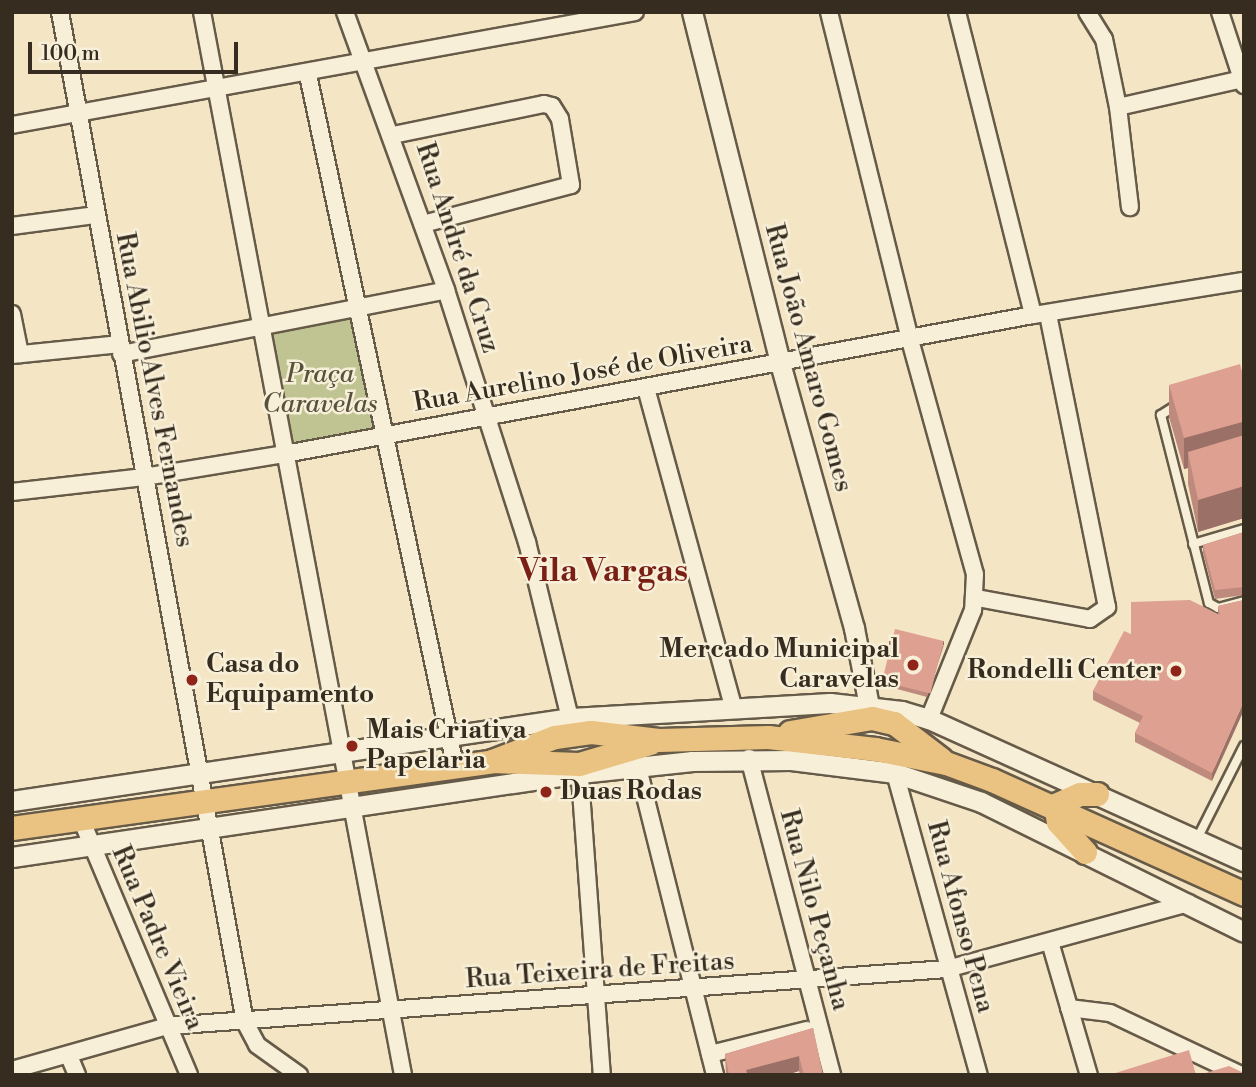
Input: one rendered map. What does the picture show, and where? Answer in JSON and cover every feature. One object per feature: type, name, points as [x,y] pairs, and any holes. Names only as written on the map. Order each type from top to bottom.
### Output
[{"type":"main road","points":[[768,737],[847,720],[871,712],[894,723],[946,763],[1055,805],[1244,894]]},
{"type":"main road","points":[[845,745],[847,720]]},
{"type":"main road","points":[[893,762],[898,742],[894,723]]},
{"type":"main road","points":[[574,730],[601,747],[579,765]]},
{"type":"main road","points":[[574,730],[554,751],[579,765]]},
{"type":"main road","points":[[492,761],[574,730],[659,740],[768,737],[845,745],[893,762],[946,763]]},
{"type":"main road","points":[[12,828],[206,801],[346,794],[455,765],[492,761],[579,765],[659,740]]},
{"type":"main road","points":[[1055,805],[1080,794],[1097,794]]},
{"type":"main road","points":[[1055,805],[1058,822],[1084,852]]},
{"type":"street","name":"Rua Abilio Alves Fernandes","points":[[60,12],[245,1022]]},
{"type":"street","points":[[202,12],[346,794],[402,1075]]},
{"type":"street","name":"Rua André da Cruz","points":[[345,12],[393,135],[527,542],[574,730]]},
{"type":"street","points":[[12,125],[308,75],[635,12]]},
{"type":"street","name":"Rua João Amaro Gomes","points":[[692,12],[780,363],[854,628],[871,712]]},
{"type":"street","points":[[829,12],[910,340],[971,552],[977,598],[929,719]]},
{"type":"street","points":[[957,12],[1041,314],[1107,607],[1090,619],[977,598]]},
{"type":"street","points":[[1087,12],[1104,39],[1118,107],[1130,208]]},
{"type":"street","points":[[1118,107],[1243,82],[1220,12]]},
{"type":"street","points":[[308,75],[455,765]]},
{"type":"street","points":[[393,135],[544,104],[552,106],[560,118],[573,181],[561,191],[423,224]]},
{"type":"street","points":[[12,226],[96,215]]},
{"type":"street","name":"Rua Aurelino José de Oliveira","points":[[12,492],[144,477],[285,454],[1041,314],[1244,281]]},
{"type":"street","points":[[12,314],[16,354],[121,349],[260,327],[446,290]]},
{"type":"street","points":[[646,388],[733,706]]},
{"type":"street","points":[[12,801],[202,776],[450,738],[574,730],[733,706],[871,712],[929,719],[1244,861]]},
{"type":"street","points":[[12,857],[211,828],[346,794],[579,765],[638,768],[749,758],[893,762],[981,802],[1244,932]]},
{"type":"street","name":"Rua Nilo Peçanha","points":[[749,758],[832,1075]]},
{"type":"street","name":"Rua Afonso Pena","points":[[893,762],[947,969],[979,1075]]},
{"type":"street","points":[[579,765],[602,1075]]},
{"type":"street","points":[[638,768],[715,1075]]},
{"type":"street","name":"Rua Padre Vieira","points":[[81,819],[189,1075]]},
{"type":"street","name":"Rua Teixeira de Freitas","points":[[12,1070],[167,1026],[388,1012],[947,969],[1188,903]]},
{"type":"street","points":[[1050,942],[1089,1075]]},
{"type":"street","points":[[1069,1009],[1110,1013],[1241,1075]]},
{"type":"street","points":[[245,1022],[257,1045],[299,1075]]},
{"type":"street","points":[[710,1054],[819,1027]]},
{"type":"street","points":[[69,1056],[77,1075]]},
{"type":"lane","points":[[1194,401],[1169,407],[1161,415],[1174,479],[1211,608],[1244,601]]},
{"type":"lane","points":[[1174,479],[1186,476]]},
{"type":"lane","points":[[1193,544],[1244,528]]},
{"type":"lane","points":[[1197,839],[1244,746]]},
{"type":"green space","name":"Praça Caravelas","points":[[351,318],[374,429],[286,447],[263,337]]},
{"type":"building","points":[[1240,364],[1244,379],[1244,422],[1184,438],[1169,385]]},
{"type":"building","points":[[1244,435],[1244,486],[1198,500],[1188,452]]},
{"type":"building","points":[[1244,532],[1244,587],[1215,590],[1203,545]]},
{"type":"building","name":"Rondelli Center","points":[[1190,600],[1220,615],[1218,606],[1244,600],[1244,701],[1212,773],[1135,733],[1143,716],[1093,691],[1124,631],[1131,634],[1131,602]]},
{"type":"building","name":"Mercado Municipal Caravelas","points":[[895,629],[944,641],[930,693],[882,681]]},
{"type":"building","points":[[813,1028],[823,1075],[804,1075],[799,1056],[746,1070],[748,1075],[729,1075],[725,1054]]},
{"type":"building","points":[[1189,1050],[1196,1075],[1109,1075]]},
{"type":"building","points":[[1229,1066],[1244,1075],[1199,1075]]},
{"type":"place","name":"Mercado Municipal Caravelas","points":[[913,665]]},
{"type":"place","name":"Rondelli Center","points":[[1176,671]]},
{"type":"place","name":"Casa do Equipamento","points":[[192,680]]},
{"type":"place","name":"Mais Criativa Papelaria","points":[[352,746]]},
{"type":"place","name":"Duas Rodas","points":[[546,792]]},
{"type":"district","name":"Vila Vargas","points":[[603,572]]}]
